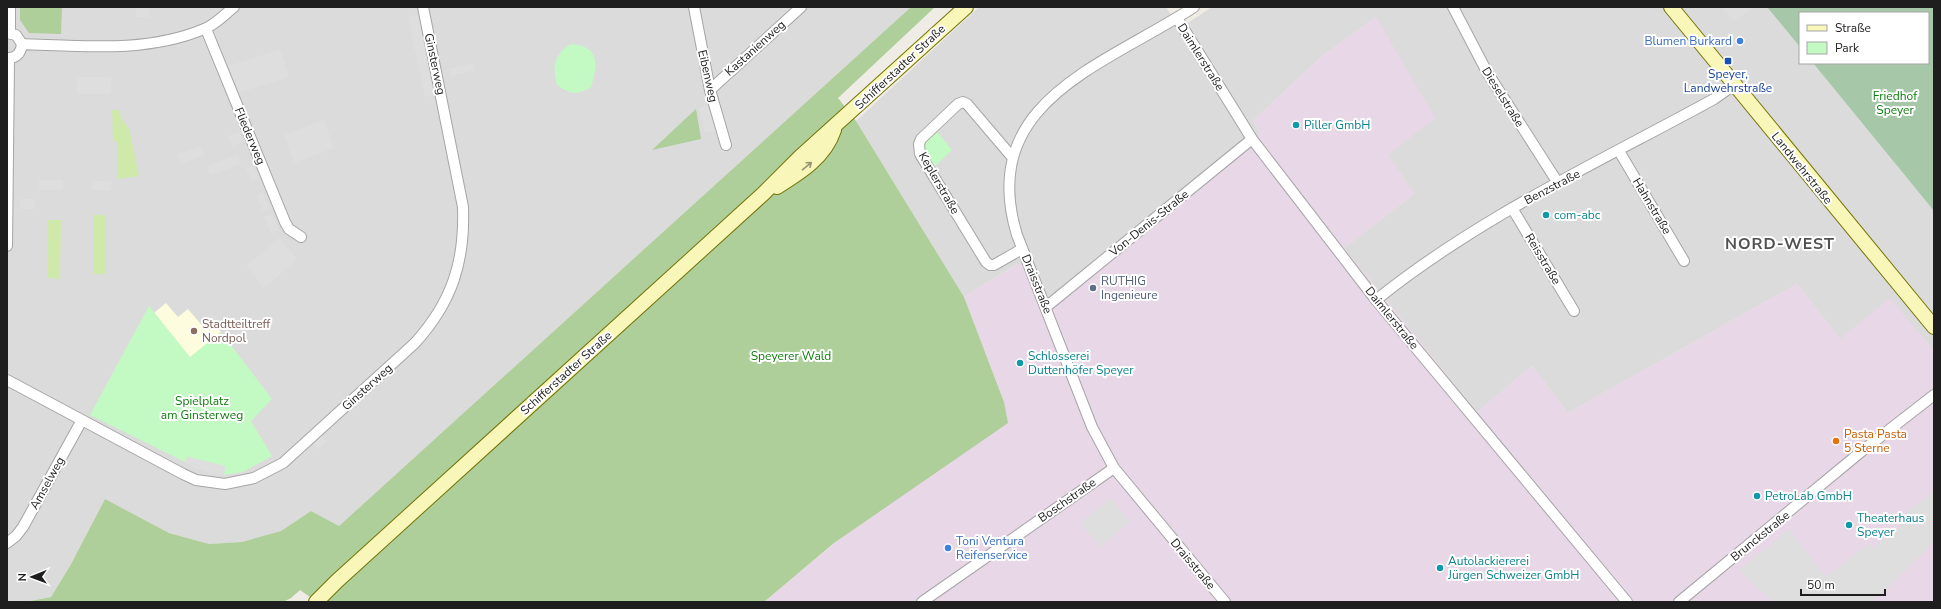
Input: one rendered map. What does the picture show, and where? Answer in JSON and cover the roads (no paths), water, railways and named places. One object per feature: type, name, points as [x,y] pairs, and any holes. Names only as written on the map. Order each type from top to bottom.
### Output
[{"type":"main road","name":"Schifferstadter Straße","points":[[316,602],[966,7]]},
{"type":"main road","name":"Landwehrstraße","points":[[1670,7],[1934,327]]},
{"type":"main road","name":"Schifferstadter Straße","points":[[330,602],[336,591],[370,552]]},
{"type":"street","points":[[7,246],[8,59],[14,58],[20,53],[22,44],[19,38],[8,33],[10,7]]},
{"type":"street","points":[[22,44],[133,46],[160,42],[206,29],[234,7]]},
{"type":"street","name":"Ginsterweg","points":[[7,380],[141,453],[196,480],[225,484],[254,478],[283,463],[394,364],[431,325],[442,307],[458,269],[464,231],[464,207],[423,7]]},
{"type":"street","name":"Eibenweg","points":[[694,7],[710,90],[726,145]]},
{"type":"street","name":"Kastanienweg","points":[[710,90],[801,7]]},
{"type":"street","name":"Draisstraße","points":[[1194,7],[1078,76],[1048,99],[1031,118],[1024,130],[1013,158],[1010,181],[1010,207],[1013,222],[1022,249],[1092,427],[1114,468],[1225,602]]},
{"type":"street","name":"Dieselstraße","points":[[1453,7],[1486,72],[1558,183]]},
{"type":"street","name":"Daimlerstraße","points":[[1177,18],[1252,139],[1376,300],[1627,602]]},
{"type":"street","name":"Fliederweg","points":[[206,29],[285,222],[289,229],[302,237]]},
{"type":"street","name":"Benzstraße","points":[[1376,300],[1413,271],[1466,234],[1714,99],[1734,85]]},
{"type":"street","name":"Keplerstraße","points":[[1013,158],[967,104],[963,102],[958,104],[921,139],[919,144],[920,154],[986,262],[990,265],[994,264],[1022,249]]},
{"type":"street","name":"Von-Denis-Straße","points":[[1046,307],[1252,139]]},
{"type":"street","name":"Hahnstraße","points":[[1619,151],[1684,261]]},
{"type":"street","name":"Reisstraße","points":[[1512,208],[1574,311]]},
{"type":"street","name":"Brunckstraße","points":[[1679,602],[1862,451],[1934,395]]},
{"type":"street","name":"Amselweg","points":[[7,543],[16,536],[23,527],[82,420]]},
{"type":"street","name":"Boschstraße","points":[[922,602],[1114,468]]},
{"type":"place","name":"Blumen Burkard","points":[[1740,41]]},
{"type":"place","name":"Speyer, Landwehrstraße","points":[[1728,61]]},
{"type":"place","name":"Piller GmbH","points":[[1296,125]]},
{"type":"place","name":"com-abc","points":[[1546,215]]},
{"type":"place","name":"RUTHIG Ingenieure","points":[[1093,288]]},
{"type":"place","name":"Stadtteiltreff Nordpol","points":[[194,331]]},
{"type":"place","name":"Schlosserei Duttenhöfer Speyer","points":[[1020,363]]},
{"type":"place","name":"Pasta Pasta 5 Sterne","points":[[1836,441]]},
{"type":"place","name":"PetroLab GmbH","points":[[1757,496]]},
{"type":"place","name":"Theaterhaus Speyer","points":[[1849,525]]},
{"type":"place","name":"Toni Ventura Reifenservice","points":[[948,548]]},
{"type":"place","name":"Autolackiererei Jürgen Schweizer GmbH","points":[[1440,568]]},
{"type":"district","name":"NORD-WEST","points":[[1780,243]]},
{"type":"park label","name":"Friedhof Speyer","points":[[1895,103]]},
{"type":"park label","name":"Speyerer Wald","points":[[791,356]]},
{"type":"park label","name":"Spielplatz am Ginsterweg","points":[[202,408]]}]
